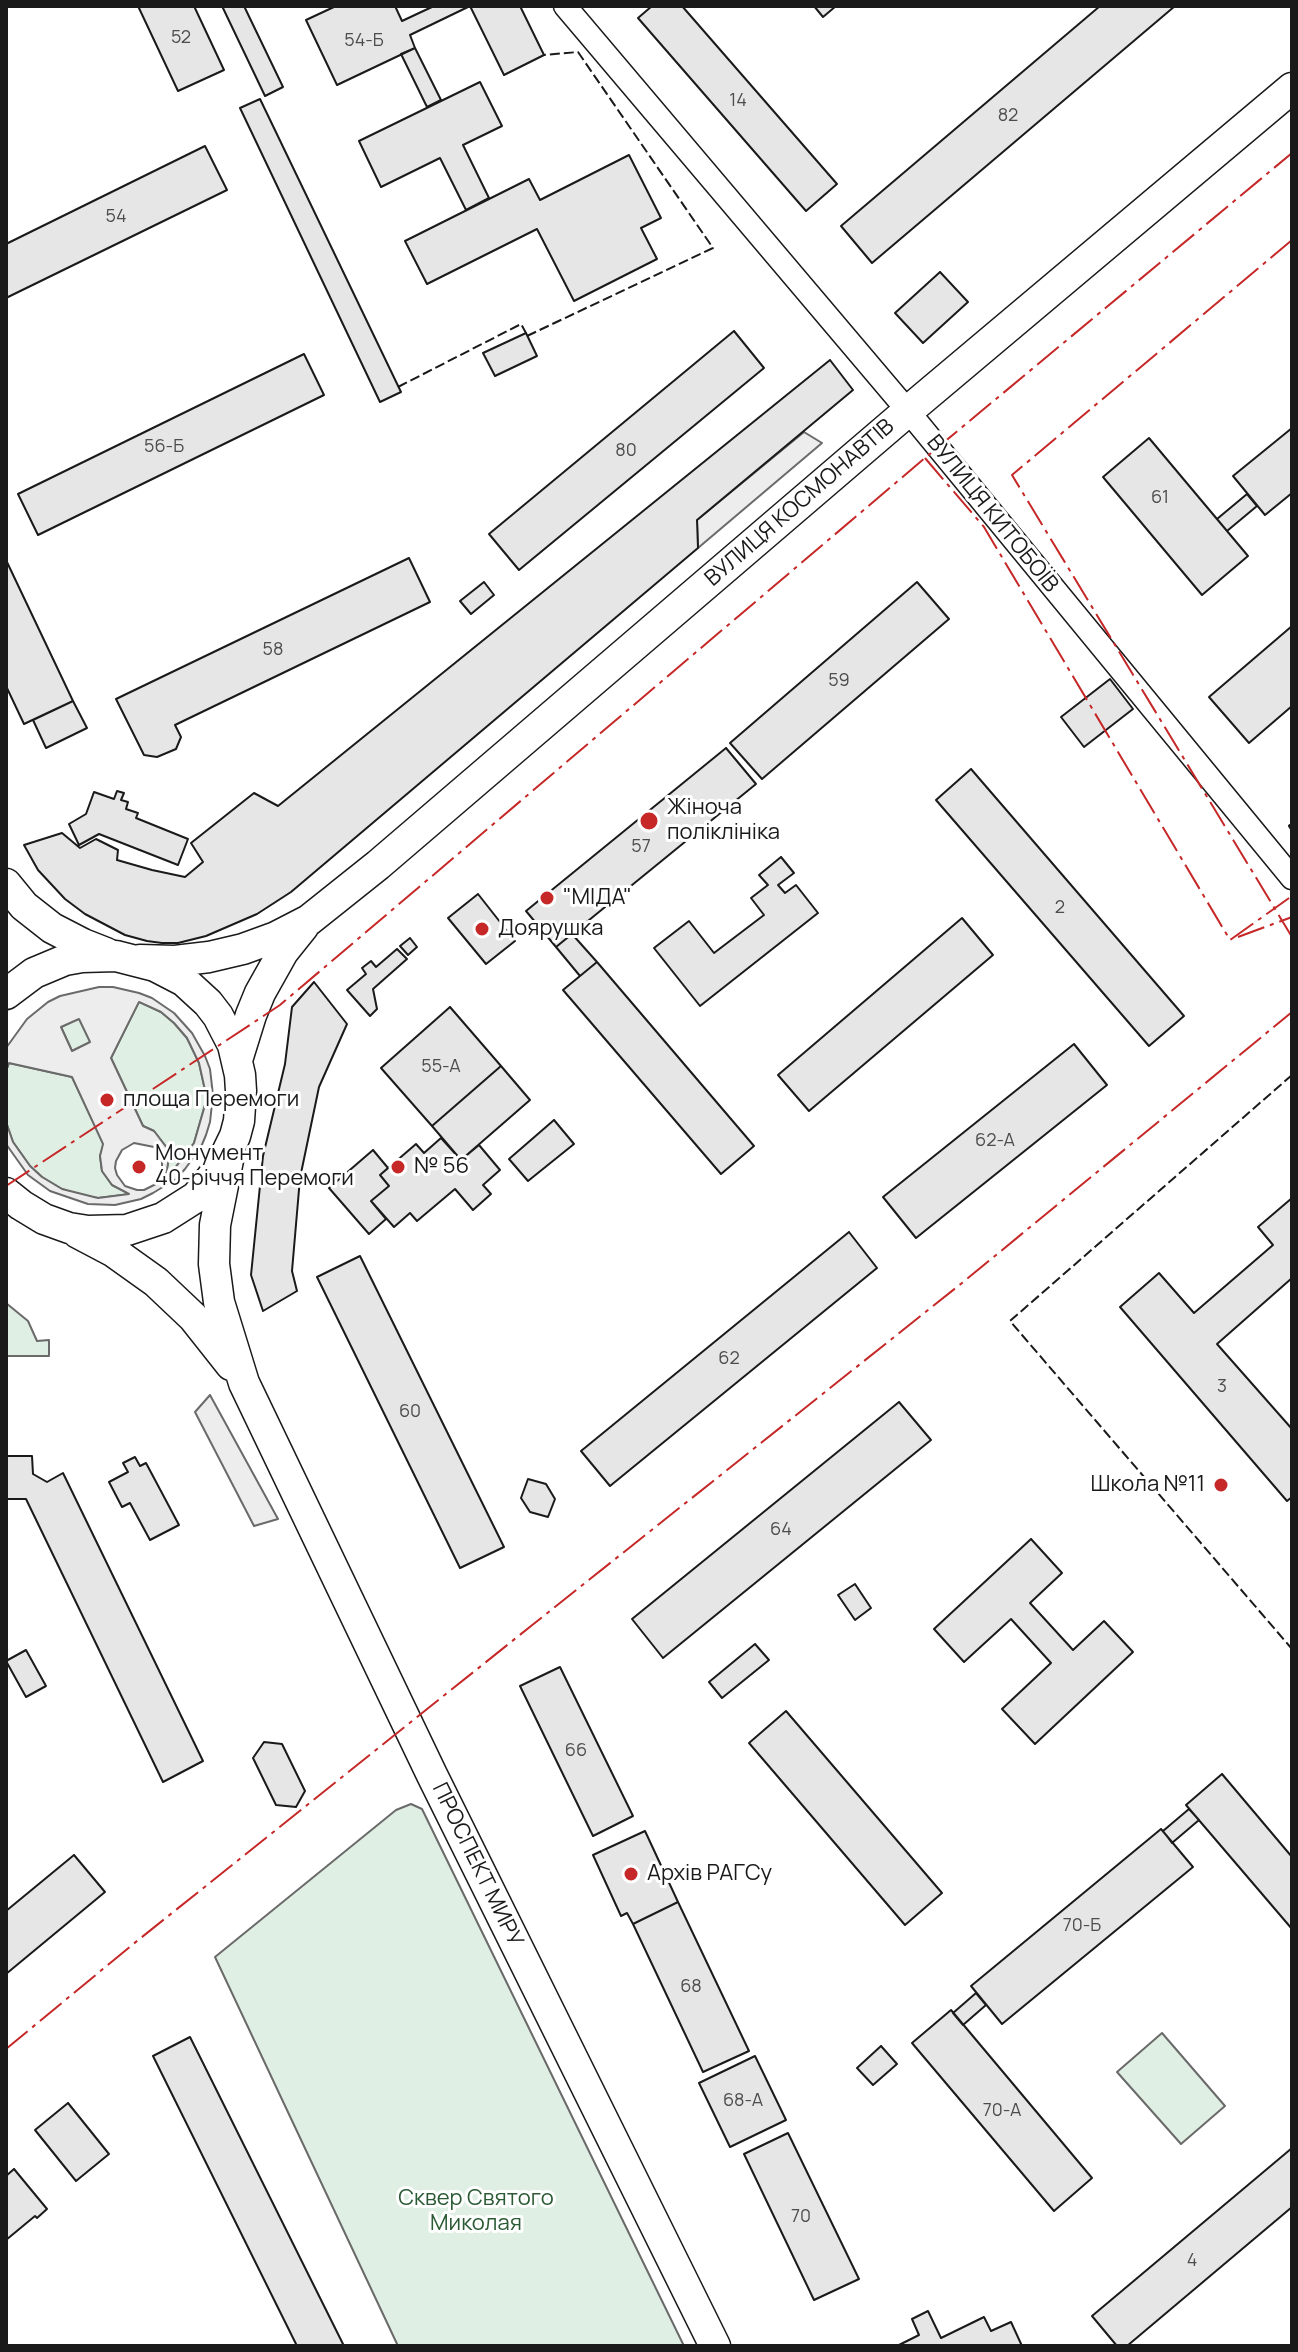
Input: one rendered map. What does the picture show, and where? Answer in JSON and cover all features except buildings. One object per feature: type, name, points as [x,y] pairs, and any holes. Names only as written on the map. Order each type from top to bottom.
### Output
[{"type":"main road","name":"ВУЛИЦЯ КОСМОНАВТІВ","points":[[6,994],[34,973],[82,957],[186,960],[232,952],[276,937],[309,920],[378,865],[908,411],[1292,88]]},
{"type":"main road","points":[[6,884],[24,906],[52,928],[83,944],[170,973],[184,981],[202,997],[226,1030],[240,1075],[241,1106],[230,1150],[196,1197],[163,1218],[127,1230],[69,1228]]},
{"type":"main road","name":"ВУЛИЦЯ КОСМОНАВТІВ","points":[[237,1060],[251,1015],[271,972],[309,920]]},
{"type":"main road","name":"ПРОСПЕКТ МИРУ","points":[[230,1150],[215,1225],[214,1264],[219,1302],[244,1383],[432,1775],[715,2346]]},
{"type":"main road","name":"ПРОСПЕКТ МИРУ","points":[[11,1199],[44,1219],[69,1228],[114,1252],[156,1282],[193,1317],[244,1383]]},
{"type":"street","name":"ВУЛИЦЯ КИТОБОЇВ","points":[[565,6],[908,411],[1292,878]]},
{"type":"green space","points":[[139,1001],[161,1012],[187,1038],[199,1063],[205,1090],[205,1105],[194,1143],[165,1176],[169,1158],[167,1148],[154,1131],[143,1126],[111,1058]]},
{"type":"green space","points":[[79,1018],[91,1042],[72,1051],[61,1027]]},
{"type":"green space","points":[[9,1063],[72,1077],[104,1144],[100,1156],[102,1171],[112,1185],[131,1194],[98,1198],[82,1196],[62,1189],[30,1166],[13,1142],[6,1122],[6,1071]]},
{"type":"green space","points":[[6,1303],[28,1321],[37,1341],[49,1340],[49,1356],[6,1356]]},
{"type":"green space","name":"Сквер Святого Миколая","points":[[411,1804],[422,1809],[684,2346],[398,2346],[215,1957],[396,1810]]},
{"type":"green space","points":[[1162,2033],[1225,2106],[1181,2144],[1117,2072]]},
{"type":"shaded area","points":[[804,432],[822,443],[698,548],[697,520]]},
{"type":"shaded area","name":"площа Перемоги","points":[[113,987],[152,998],[174,1013],[192,1033],[205,1056],[213,1095],[210,1122],[201,1147],[176,1179],[141,1199],[115,1205],[88,1204],[50,1191],[28,1175],[6,1144],[6,1122],[13,1142],[30,1166],[62,1189],[98,1198],[129,1194],[112,1185],[102,1171],[100,1156],[103,1144],[72,1077],[9,1063],[6,1071],[6,1048],[27,1019],[60,996]],"holes":[[[139,1002],[161,1012],[174,1023],[187,1038],[199,1063],[205,1105],[194,1143],[166,1175],[167,1148],[154,1131],[143,1126],[111,1058]],[[79,1019],[90,1042],[72,1051],[61,1027]],[[134,1143],[154,1147],[162,1158],[162,1172],[156,1184],[144,1190],[125,1186],[115,1168],[122,1150]]]},
{"type":"shaded area","points":[[210,1395],[278,1519],[254,1526],[195,1412]]},
{"type":"fence","points":[[527,336],[713,248],[578,52],[544,55]]},
{"type":"fence","points":[[398,387],[521,324],[526,333]]},
{"type":"fence","points":[[1292,1075],[1010,1321],[1292,1649]]},
{"type":"wall","points":[[1292,825],[1292,829]]},
{"type":"power","points":[[6,1186],[280,1005],[925,458],[1292,153]]},
{"type":"power","points":[[1292,240],[1012,475],[1292,937]]},
{"type":"power","points":[[925,458],[984,527],[1230,940],[1292,896]]},
{"type":"power","points":[[1238,937],[1292,917]]},
{"type":"power","points":[[6,2049],[962,1283],[1292,1012]]},
{"type":"place","name":"Жіноча поліклініка","points":[[649,821]]},
{"type":"place","name":"\"МІДА\"","points":[[547,898]]},
{"type":"place","name":"Доярушка","points":[[482,929]]},
{"type":"place","name":"площа Перемоги","points":[[107,1100]]},
{"type":"place","name":"Монумент 40-річчя Перемоги","points":[[139,1167]]},
{"type":"place","name":"№ 56","points":[[398,1167]]},
{"type":"place","name":"Школа №11","points":[[1221,1485]]},
{"type":"place","name":"Архів РАГСу","points":[[631,1874]]}]
